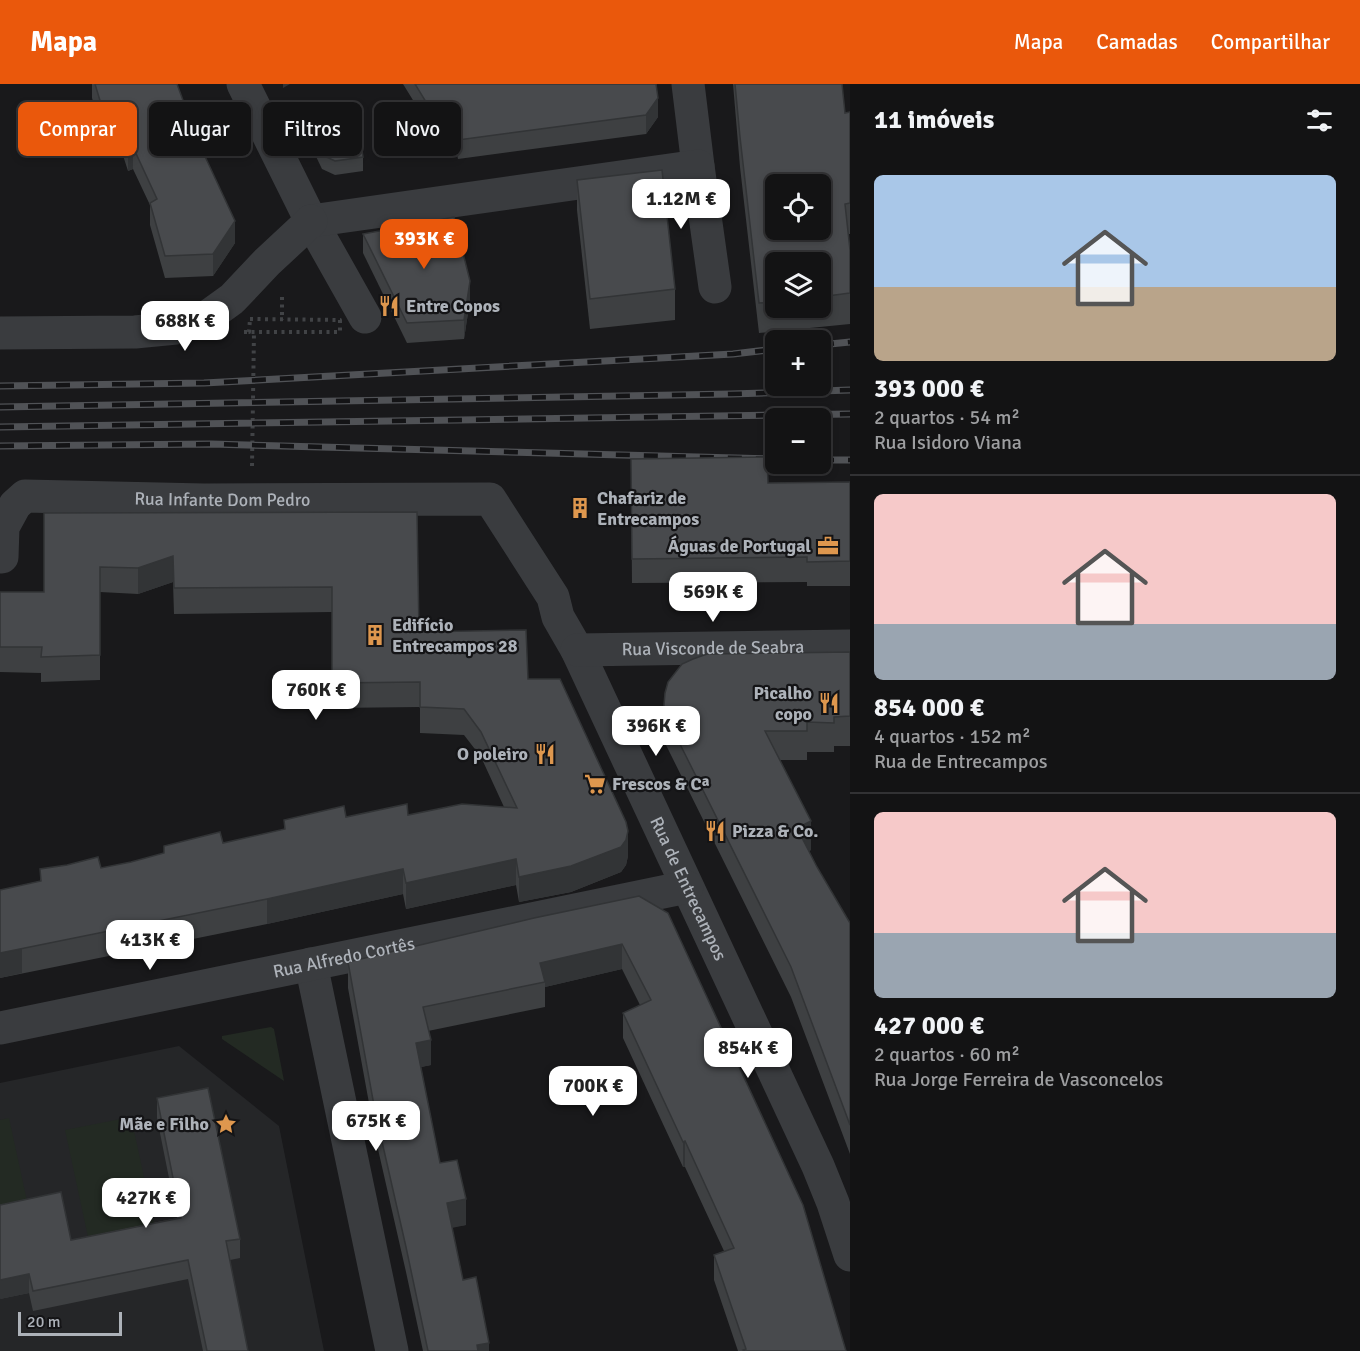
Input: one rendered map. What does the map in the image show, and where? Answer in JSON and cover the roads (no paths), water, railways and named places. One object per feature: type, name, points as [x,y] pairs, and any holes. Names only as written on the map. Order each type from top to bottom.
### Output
[{"type":"street","points":[[243,84],[311,221],[365,317]]},
{"type":"street","points":[[688,84],[715,287]]},
{"type":"street","points":[[0,333],[135,332],[176,328],[207,317],[232,299],[311,221],[698,166]]},
{"type":"street","name":"Rua Infante Dom Pedro","points":[[1,557],[3,527],[15,505],[25,496],[204,500],[490,499]]},
{"type":"street","name":"Rua de Entrecampos","points":[[490,499],[553,597],[558,617],[577,650],[818,1166],[850,1255]]},
{"type":"street","name":"Rua Visconde de Seabra","points":[[577,650],[850,646]]},
{"type":"street","name":"Rua Alfredo Cortês","points":[[0,1028],[687,887]]},
{"type":"street","points":[[311,964],[392,1351]]},
{"type":"railway","points":[[831,344],[850,342]]},
{"type":"railway","points":[[0,386],[204,383],[733,354],[765,350]]},
{"type":"railway","points":[[0,407],[850,390]]},
{"type":"railway","points":[[0,427],[850,414]]},
{"type":"railway","points":[[0,446],[211,444],[765,459]]},
{"type":"railway","points":[[831,460],[850,460]]},
{"type":"place","name":"Entre Copos","points":[[389,306]]},
{"type":"place","name":"Chafariz de Entrecampos","points":[[580,508]]},
{"type":"place","name":"Águas de Portugal","points":[[828,546]]},
{"type":"place","name":"Edifício Entrecampos 28","points":[[375,635]]},
{"type":"place","name":"Picalho copo","points":[[829,703]]},
{"type":"place","name":"O poleiro","points":[[545,754]]},
{"type":"place","name":"Frescos & Cª","points":[[595,784]]},
{"type":"place","name":"Pizza & Co.","points":[[715,831]]},
{"type":"place","name":"Mãe e Filho","points":[[226,1124]]}]
